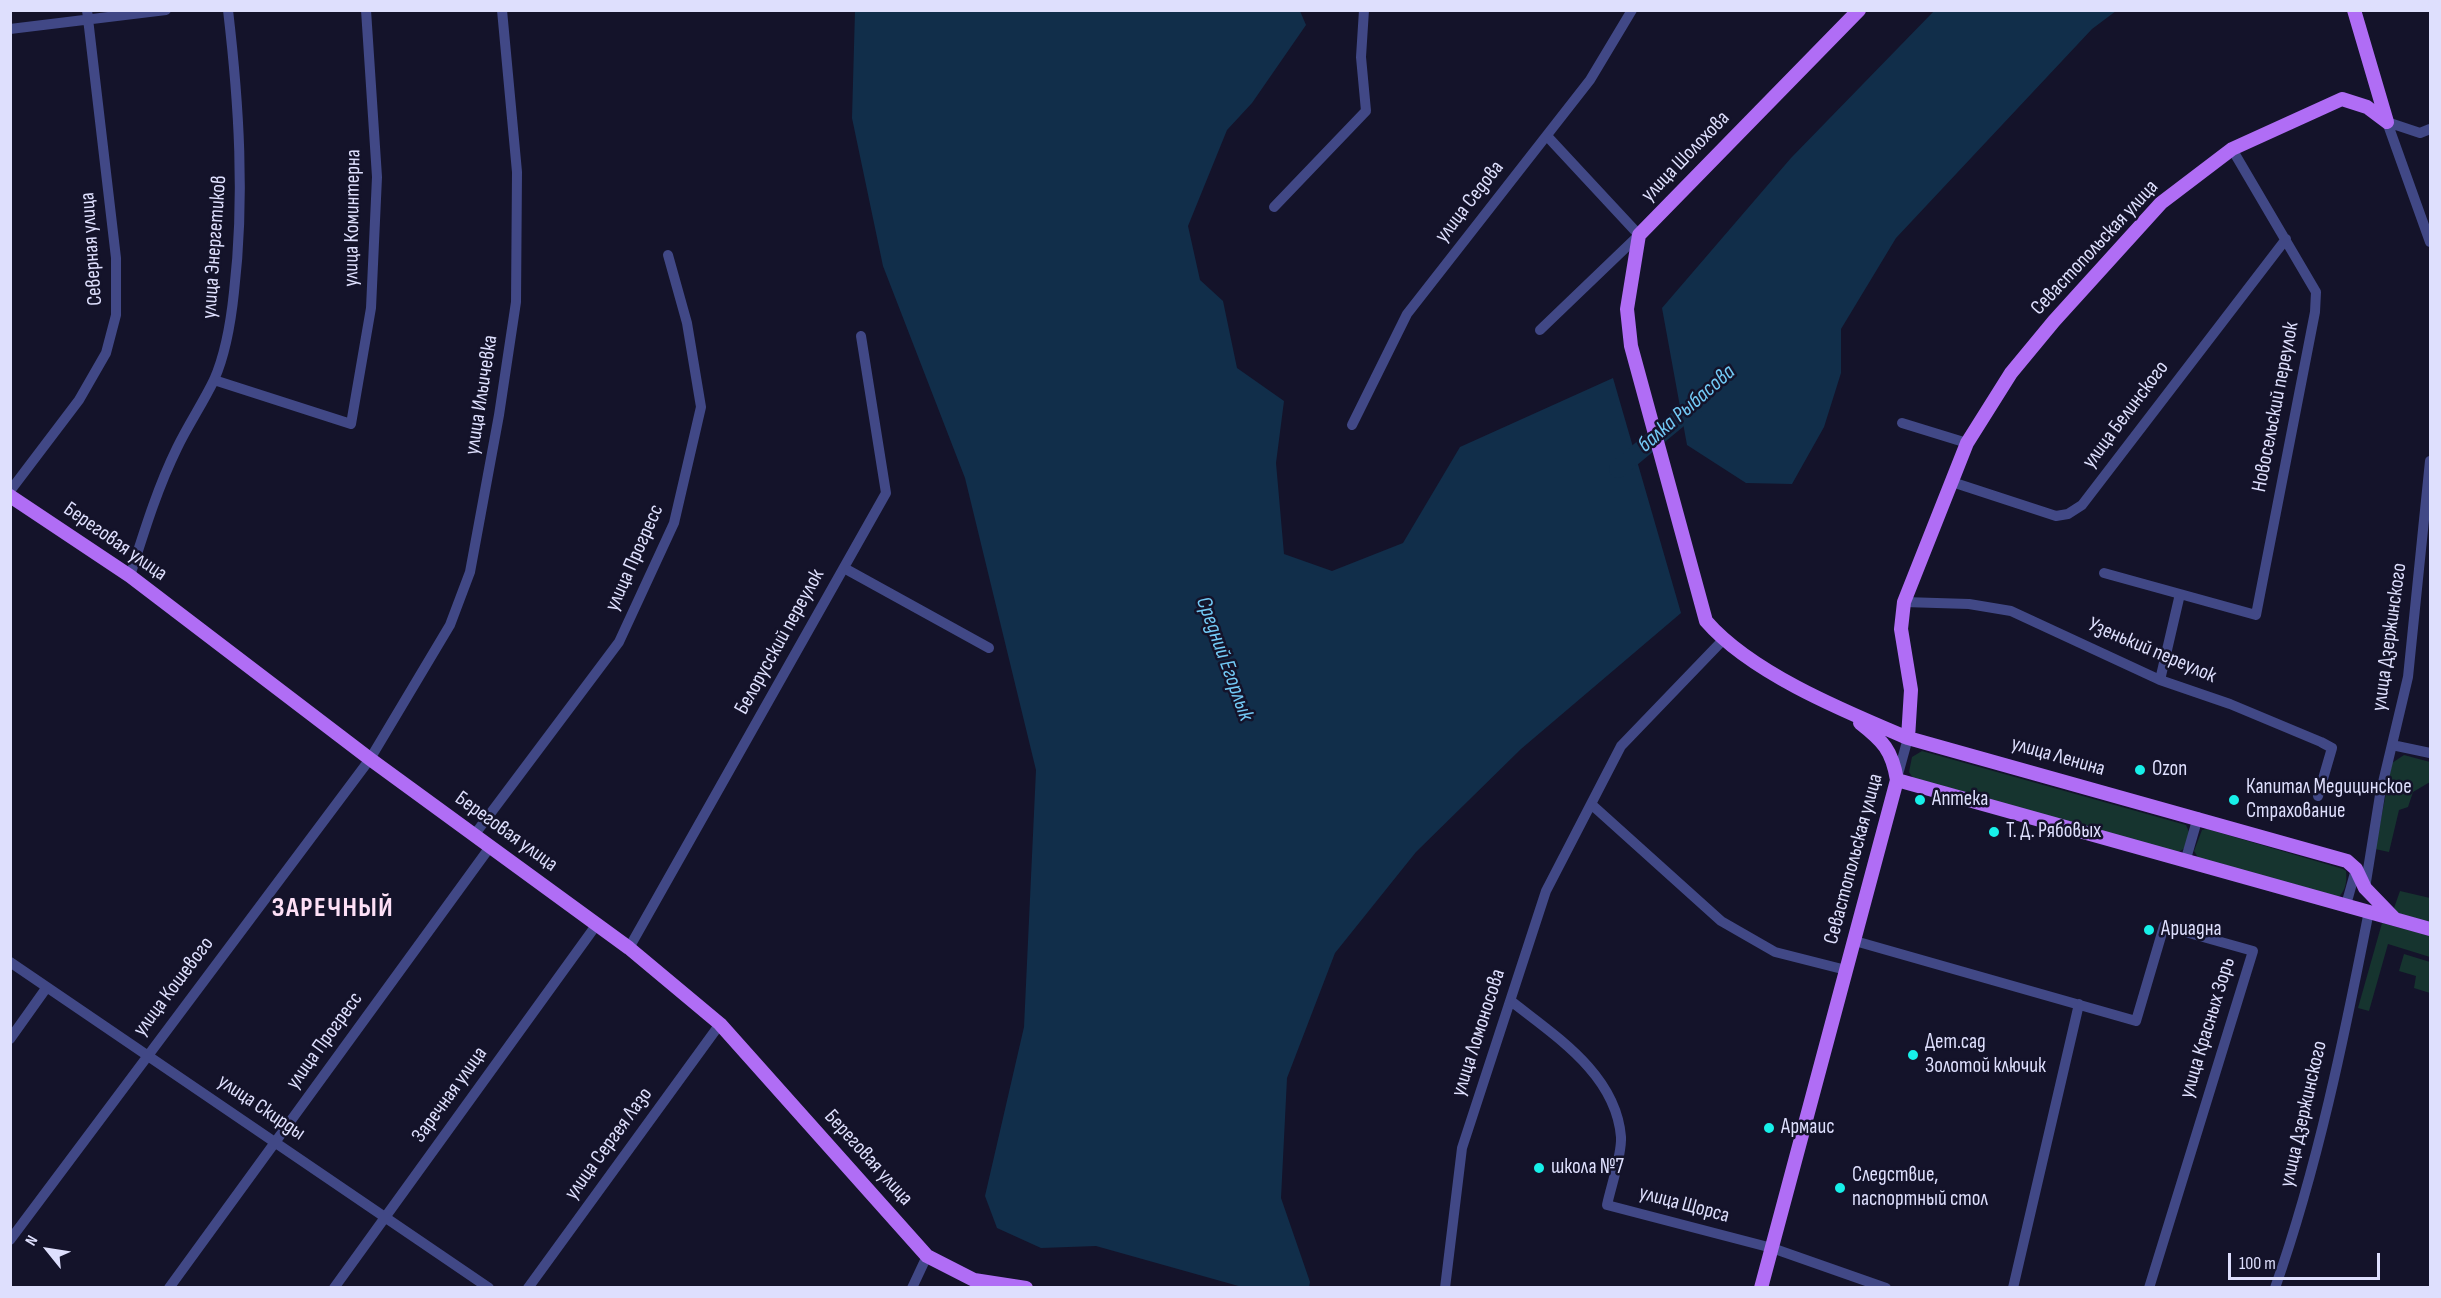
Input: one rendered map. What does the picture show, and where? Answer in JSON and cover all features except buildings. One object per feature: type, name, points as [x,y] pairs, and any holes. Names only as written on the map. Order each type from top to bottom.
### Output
[{"type":"main road","name":"улица Шолохова","points":[[1639,235],[1859,10]]},
{"type":"main road","points":[[2354,10],[2387,122]]},
{"type":"main road","name":"Севастопольская улица","points":[[1908,738],[1911,690],[1901,629],[1904,602],[1967,443],[2012,373],[2103,266],[2161,203],[2232,149],[2342,99],[2367,106],[2387,122]]},
{"type":"main road","points":[[1639,235],[1627,309],[1631,346],[1706,621],[1723,640],[1844,711],[1878,737],[1893,756],[1897,780],[2430,929]]},
{"type":"main road","name":"Береговая улица","points":[[10,496],[130,576],[370,759],[629,948],[720,1024],[927,1256]]},
{"type":"main road","name":"улица Ленина","points":[[1844,711],[1908,738],[2347,861],[2356,869]]},
{"type":"main road","name":"Севастопольская улица","points":[[1761,1287],[1897,780]]},
{"type":"main road","points":[[2356,869],[2365,888],[2394,918]]},
{"type":"main road","points":[[927,1256],[974,1280],[1026,1287]]},
{"type":"street","points":[[10,29],[88,15],[166,10]]},
{"type":"street","name":"улица Энергетиков","points":[[130,576],[155,496],[198,405],[214,380],[230,326],[238,262],[241,185],[238,94],[228,10]]},
{"type":"street","name":"улица Коминтерна","points":[[214,380],[351,424],[370,308],[377,177],[366,10]]},
{"type":"street","name":"улица Ильичевка","points":[[370,759],[450,625],[470,572],[490,469],[516,302],[517,172],[502,10]]},
{"type":"street","points":[[1274,207],[1366,111],[1361,57],[1364,10]]},
{"type":"street","name":"улица Седова","points":[[1352,425],[1407,314],[1590,80],[1632,10]]},
{"type":"street","name":"Северная улица","points":[[10,491],[79,400],[106,353],[116,315],[116,258],[88,15]]},
{"type":"street","points":[[2387,122],[2420,133],[2430,129]]},
{"type":"street","points":[[2387,122],[2430,242]]},
{"type":"street","points":[[1547,136],[1639,235]]},
{"type":"street","name":"Новосельский переулок","points":[[2104,573],[2256,615],[2315,312],[2316,292],[2232,149]]},
{"type":"street","name":"улица Шолохова","points":[[1540,330],[1639,235]]},
{"type":"street","name":"улица Белинского","points":[[1952,482],[2056,516],[2068,514],[2082,505],[2286,239]]},
{"type":"street","name":"улица Прогресс","points":[[475,834],[619,642],[674,523],[701,407],[687,323],[668,255]]},
{"type":"street","name":"Белорусский переулок","points":[[629,948],[886,493],[861,336]]},
{"type":"street","points":[[1902,423],[1967,443]]},
{"type":"street","name":"улица Дзержинского","points":[[2365,888],[2380,795],[2408,677],[2430,461]]},
{"type":"street","points":[[844,568],[989,648]]},
{"type":"street","points":[[2160,680],[2180,594]]},
{"type":"street","name":"Узенький переулок","points":[[1904,602],[1969,604],[2012,611],[2160,680],[2230,704],[2332,748],[2318,796]]},
{"type":"street","name":"улица Ломоносова","points":[[1445,1287],[1462,1148],[1546,891],[1621,746],[1723,640]]},
{"type":"street","name":"Севастопольская улица","points":[[1897,780],[1908,738]]},
{"type":"street","points":[[2392,745],[2430,753]]},
{"type":"street","name":"улица Кошевого","points":[[10,1240],[370,759]]},
{"type":"street","points":[[1591,804],[1721,921],[1775,952],[1846,970]]},
{"type":"street","points":[[2185,862],[2198,818]]},
{"type":"street","name":"улица Прогресс","points":[[169,1287],[490,847]]},
{"type":"street","points":[[2346,904],[2356,869]]},
{"type":"street","name":"улица Дзержинского","points":[[2275,1287],[2300,1218],[2369,911]]},
{"type":"street","name":"Заречная улица","points":[[334,1287],[597,924]]},
{"type":"street","name":"улица Красных Зорь","points":[[2079,1004],[2136,1021],[2164,926],[2253,951],[2149,1287]]},
{"type":"street","points":[[1855,941],[2079,1004],[2013,1287]]},
{"type":"street","name":"улица Скирды","points":[[10,962],[489,1287]]},
{"type":"street","points":[[10,1039],[47,987]]},
{"type":"street","name":"улица Щорса","points":[[1511,1001],[1564,1044],[1596,1075],[1617,1113],[1621,1139],[1607,1205],[1772,1248],[1886,1287]]},
{"type":"street","name":"улица Сергея Лазо","points":[[528,1287],[720,1024]]},
{"type":"street","points":[[912,1287],[927,1256]]},
{"type":"green space","points":[[1922,751],[2186,825],[2189,832],[2185,848],[2177,853],[1913,778],[1909,772],[1912,757]]},
{"type":"green space","points":[[2404,755],[2430,762],[2430,782],[2413,792],[2408,807],[2399,810],[2389,852],[2375,849],[2392,763]]},
{"type":"green space","points":[[2207,829],[2343,869],[2346,871],[2345,888],[2339,897],[2199,859],[2194,851],[2202,830]]},
{"type":"green space","points":[[2400,891],[2430,898],[2430,922],[2397,913],[2394,908]]},
{"type":"green space","points":[[2382,923],[2430,936],[2430,957],[2388,944],[2369,1011],[2358,1008]]},
{"type":"green space","points":[[2404,954],[2430,962],[2430,993],[2414,988],[2416,976],[2399,971]]},
{"type":"water","name":"Средний Егорлык","points":[[855,11],[1300,11],[1306,25],[1252,103],[1227,130],[1188,226],[1200,280],[1223,301],[1237,368],[1284,401],[1276,463],[1284,554],[1332,571],[1403,543],[1460,447],[1613,378],[1681,613],[1521,749],[1416,852],[1335,953],[1287,1078],[1281,1198],[1310,1282],[1309,1287],[1242,1287],[1096,1246],[1041,1248],[997,1228],[985,1196],[1024,1027],[1036,770],[965,478],[883,266],[852,118]]},
{"type":"water","points":[[1934,11],[2116,11],[2092,29],[1896,238],[1841,329],[1841,373],[1824,427],[1792,484],[1746,483],[1687,445],[1662,308],[1791,158]]},
{"type":"waterway","name":"балка Рыбасова","points":[[1618,469],[1700,401]]},
{"type":"place","name":"Ozon","points":[[2140,770]]},
{"type":"place","name":"Аптека","points":[[1920,800]]},
{"type":"place","name":"Капитал Медицинское Страхование","points":[[2234,800]]},
{"type":"place","name":"Т. Д. Рябовых","points":[[1994,832]]},
{"type":"place","name":"Ариадна","points":[[2149,930]]},
{"type":"place","name":"Дет.сад Золотой ключик","points":[[1913,1055]]},
{"type":"place","name":"Армаис","points":[[1769,1128]]},
{"type":"place","name":"школа №7","points":[[1539,1168]]},
{"type":"place","name":"Следствие, паспортный стол","points":[[1840,1188]]},
{"type":"district","name":"ЗАРЕЧНЫЙ","points":[[333,909]]}]
